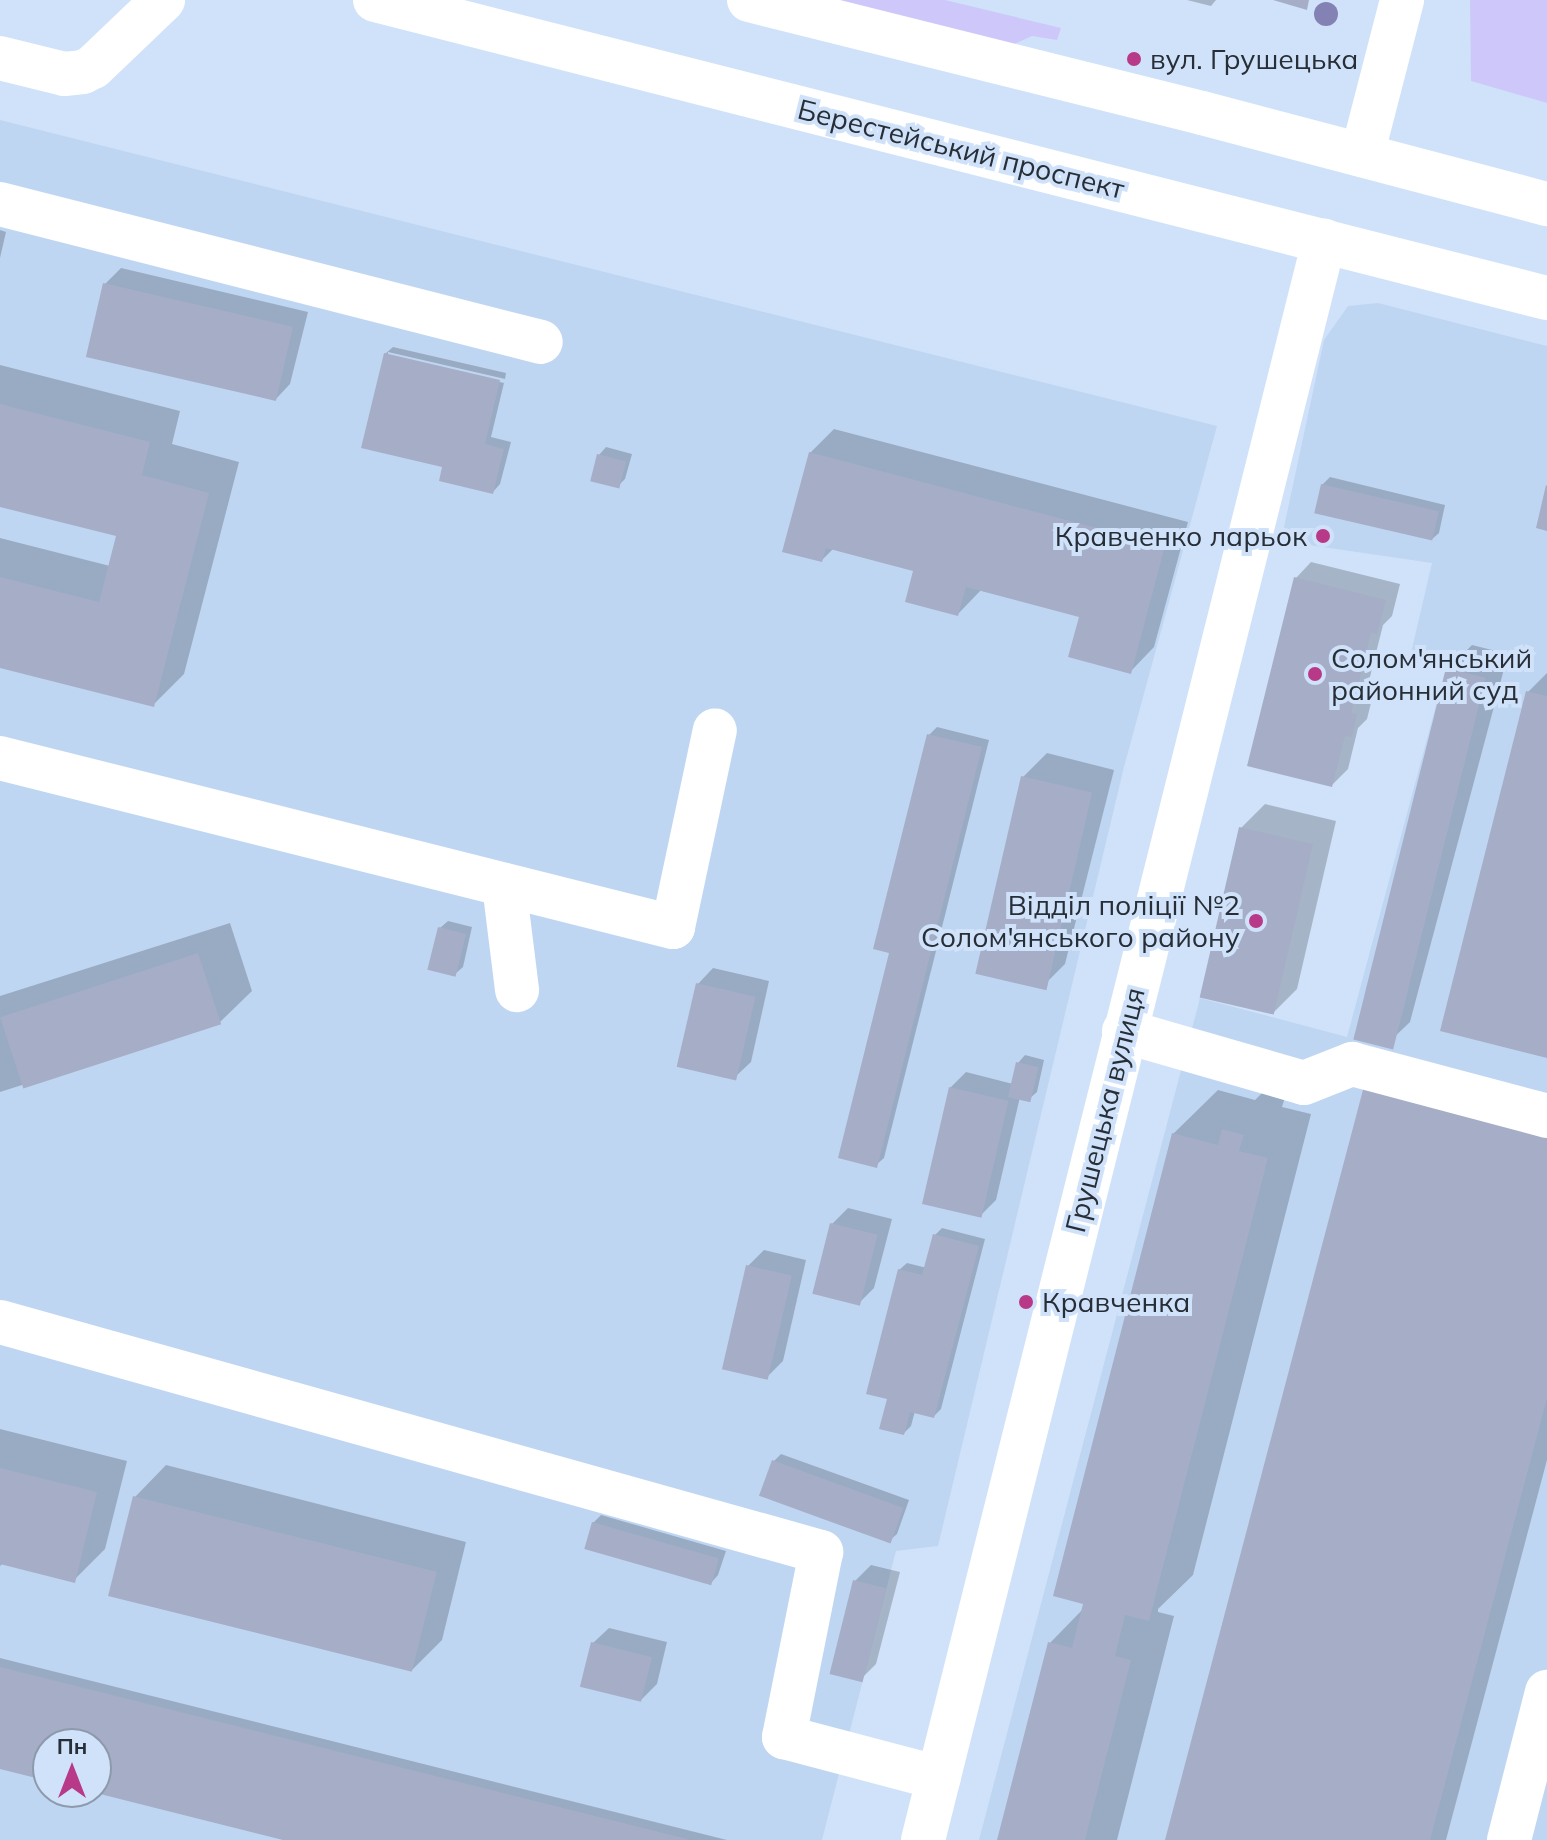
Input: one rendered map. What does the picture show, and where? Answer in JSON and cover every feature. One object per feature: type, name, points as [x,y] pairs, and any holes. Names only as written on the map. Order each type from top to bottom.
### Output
[{"type":"main road","points":[[0,58],[64,74],[83,72],[93,67],[163,0]]},
{"type":"main road","name":"Берестейський проспект","points":[[375,0],[1547,298]]},
{"type":"main road","points":[[749,0],[1547,204]]},
{"type":"main road","points":[[1362,155],[1402,0]]},
{"type":"main road","points":[[0,204],[541,342]]},
{"type":"main road","name":"Грушецька вулиця","points":[[923,1840],[1324,241]]},
{"type":"main road","points":[[0,758],[673,927],[715,730]]},
{"type":"main road","points":[[504,885],[517,990]]},
{"type":"main road","points":[[1124,1031],[1304,1083],[1352,1064],[1547,1116]]},
{"type":"main road","points":[[0,1322],[821,1552],[784,1737],[939,1778]]},
{"type":"main road","points":[[1509,1840],[1547,1692]]},
{"type":"shaded area","points":[[829,0],[945,0],[1061,28],[1057,40],[1032,36],[1012,45]]},
{"type":"shaded area","points":[[1470,0],[1547,0],[1547,103],[1471,81]]},
{"type":"shaded area","points":[[0,120],[1217,426],[1124,767],[938,1546],[896,1551],[822,1840],[0,1840]]},
{"type":"shaded area","points":[[1378,303],[1547,346],[1547,1840],[979,1840],[1200,998],[1347,1037],[1446,668],[1410,657],[1432,563],[1281,541],[1324,340],[1348,306]]},
{"type":"building","points":[[1273,0],[1309,0],[1307,10]]},
{"type":"building","points":[[103,283],[293,327],[276,401],[86,357]]},
{"type":"building","points":[[384,353],[500,380],[485,444],[504,449],[493,494],[439,481],[442,467],[361,448]]},
{"type":"building","points":[[0,404],[150,442],[142,475],[209,493],[154,707],[0,668],[0,577],[99,602],[116,536],[0,507]]},
{"type":"building","points":[[809,452],[1165,546],[1131,674],[1068,657],[1079,617],[966,587],[958,616],[905,602],[913,571],[826,548],[822,562],[782,552]]},
{"type":"building","points":[[597,454],[626,461],[619,488],[590,481]]},
{"type":"building","points":[[1321,484],[1439,511],[1432,540],[1314,513]]},
{"type":"building","points":[[1547,486],[1547,531],[1536,528]]},
{"type":"building","name":"Солом'янський районний суд","points":[[1294,577],[1386,600],[1377,634],[1371,633],[1351,713],[1357,714],[1352,737],[1345,736],[1332,787],[1247,766]]},
{"type":"building","points":[[1446,668],[1486,678],[1393,1050],[1353,1040]]},
{"type":"building","points":[[1526,691],[1547,696],[1547,1058],[1440,1031]]},
{"type":"building","points":[[927,734],[982,747],[877,1168],[838,1158],[889,953],[873,949]]},
{"type":"building","points":[[1021,776],[1092,792],[1046,990],[975,974]]},
{"type":"building","name":"Відділ поліції №2 Солом'янського району","points":[[1239,827],[1313,844],[1274,1015],[1200,998]]},
{"type":"building","points":[[438,927],[466,934],[455,977],[427,970]]},
{"type":"building","points":[[198,953],[221,1024],[23,1089],[0,1017]]},
{"type":"building","points":[[696,983],[755,997],[736,1081],[677,1067]]},
{"type":"building","points":[[1016,1062],[1038,1067],[1030,1102],[1008,1097]]},
{"type":"building","points":[[1364,1086],[1547,1134],[1547,1398],[1430,1840],[1165,1840]]},
{"type":"building","points":[[949,1087],[1008,1101],[981,1218],[922,1204]]},
{"type":"building","points":[[1222,1129],[1244,1135],[1239,1151],[1268,1158],[1149,1621],[1125,1615],[1115,1656],[1131,1660],[1085,1840],[997,1840],[1048,1642],[1072,1648],[1083,1604],[1053,1596],[1172,1133],[1218,1145]]},
{"type":"building","points":[[830,1223],[878,1235],[860,1306],[812,1294]]},
{"type":"building","points":[[933,1234],[979,1246],[934,1418],[910,1412],[904,1435],[879,1429],[887,1399],[866,1394],[898,1269],[922,1275]]},
{"type":"building","points":[[746,1265],[792,1276],[768,1380],[722,1369]]},
{"type":"building","points":[[772,1460],[904,1508],[891,1544],[759,1496]]},
{"type":"building","points":[[0,1468],[97,1492],[75,1583],[0,1564]]},
{"type":"building","points":[[133,1496],[437,1572],[412,1672],[108,1596]]},
{"type":"building","points":[[592,1522],[719,1558],[711,1585],[584,1549]]},
{"type":"building","points":[[853,1580],[886,1588],[863,1682],[830,1674]]},
{"type":"building","points":[[591,1642],[652,1657],[641,1702],[580,1687]]},
{"type":"building","points":[[0,1667],[687,1840],[283,1840],[112,1797],[112,1728],[32,1728],[32,1777],[0,1769]]},
{"type":"place","name":"вул. Грушецька","points":[[1134,59]]},
{"type":"place","name":"Кравченко ларьок","points":[[1323,536]]},
{"type":"place","name":"Солом'янський районний суд","points":[[1315,674]]},
{"type":"place","name":"Відділ поліції №2 Солом'янського району","points":[[1256,921]]},
{"type":"place","name":"Кравченка","points":[[1026,1302]]}]
